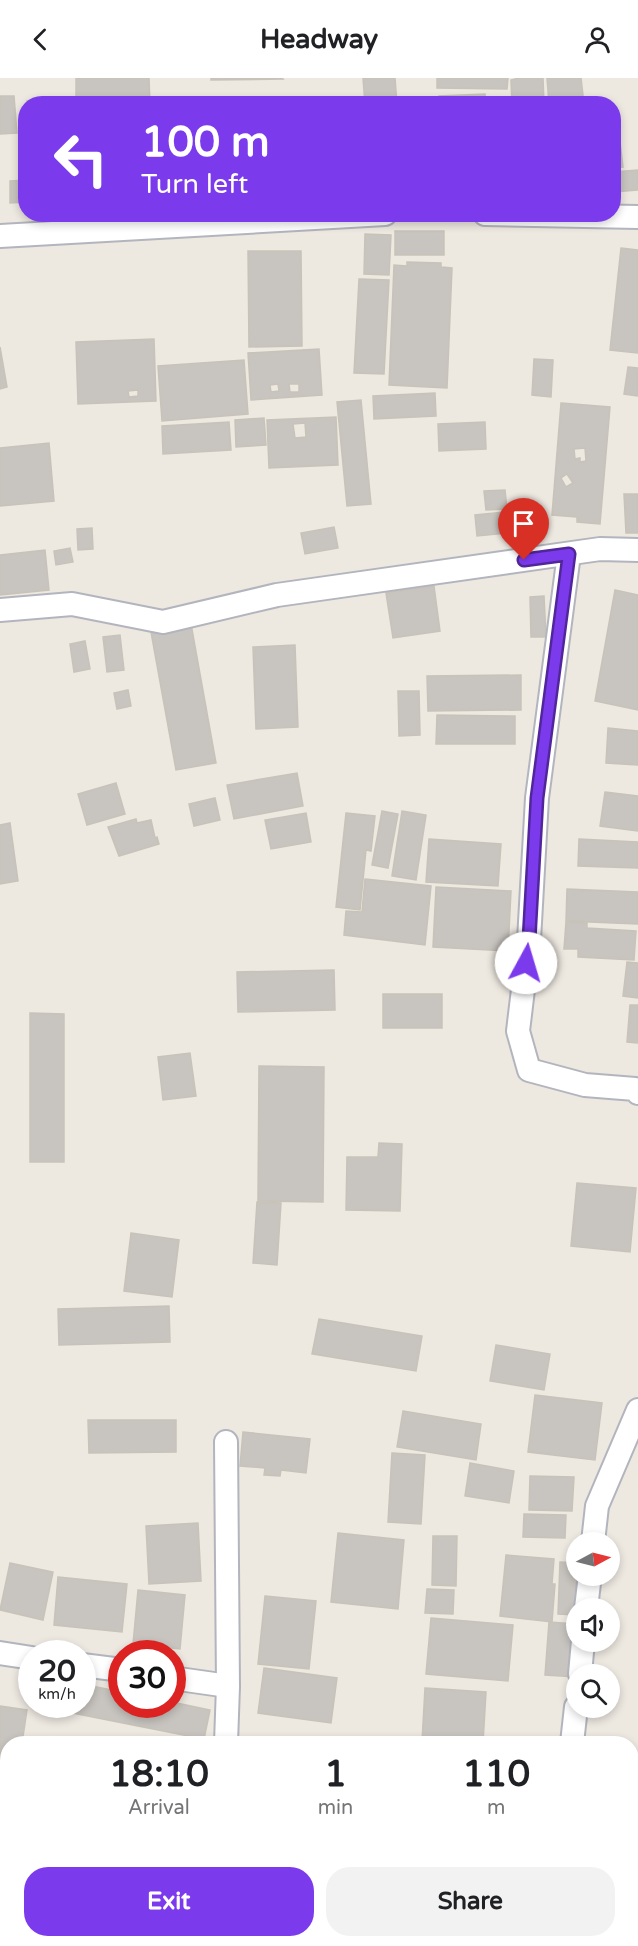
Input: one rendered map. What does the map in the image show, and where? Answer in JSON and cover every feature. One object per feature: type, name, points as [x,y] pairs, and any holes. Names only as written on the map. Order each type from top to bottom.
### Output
[{"type":"street","points":[[621,216],[638,216]]},
{"type":"street","points":[[0,236],[245,222]]},
{"type":"street","points":[[0,610],[72,604],[163,622],[277,595],[600,549],[638,550]]},
{"type":"street","points":[[569,554],[537,798],[529,940],[518,1031],[529,1070],[585,1085],[635,1089],[638,1093]]},
{"type":"street","points":[[594,1532],[597,1506],[638,1410]]},
{"type":"street","points":[[226,1442],[226,1736]]},
{"type":"street","points":[[0,1653],[18,1656]]},
{"type":"street","points":[[186,1680],[228,1686]]},
{"type":"street","points":[[573,1736],[575,1718]]},
{"type":"building","points":[[76,78],[149,78],[150,96],[76,96]]},
{"type":"building","points":[[211,78],[282,78],[283,79],[211,80]]},
{"type":"building","points":[[363,78],[395,78],[396,96],[364,96]]},
{"type":"building","points":[[437,78],[508,78],[507,89],[437,88]]},
{"type":"building","points":[[543,78],[544,96],[512,96],[511,80]]},
{"type":"building","points":[[547,78],[581,78],[583,96],[548,96]]},
{"type":"building","points":[[485,94],[485,96],[439,96]]},
{"type":"building","points":[[0,96],[14,96],[17,133],[0,134]]},
{"type":"building","points":[[638,170],[638,190],[621,191],[621,171]]},
{"type":"building","points":[[18,180],[18,202],[10,203],[10,181]]},
{"type":"building","points":[[395,231],[444,231],[444,255],[395,255]]},
{"type":"building","points":[[365,234],[391,235],[389,275],[364,274]]},
{"type":"building","points":[[621,248],[638,250],[638,353],[610,350]]},
{"type":"building","points":[[248,251],[301,251],[302,346],[249,347]]},
{"type":"building","points":[[407,262],[441,263],[441,267],[452,268],[447,388],[389,385],[394,265],[407,266]]},
{"type":"building","points":[[359,279],[389,280],[384,374],[354,373]]},
{"type":"building","points":[[154,339],[156,401],[78,404],[76,342]],"holes":[[[138,390],[138,396],[129,397],[128,391]]]},
{"type":"building","points":[[0,347],[7,387],[0,389]]},
{"type":"building","points":[[319,349],[322,395],[251,400],[248,353]],"holes":[[[278,384],[279,391],[271,392],[270,385]],[[289,384],[299,384],[299,392],[290,392]]]},
{"type":"building","points":[[534,359],[553,360],[551,397],[532,395]]},
{"type":"building","points":[[244,360],[248,414],[162,421],[158,366]]},
{"type":"building","points":[[628,367],[638,368],[638,396],[624,394]]},
{"type":"building","points":[[435,393],[436,416],[374,419],[373,396]]},
{"type":"building","points":[[361,400],[371,504],[347,506],[337,402]]},
{"type":"building","points":[[561,403],[610,407],[600,524],[577,522],[577,517],[552,515]],"holes":[[[585,448],[586,461],[580,462],[580,458],[575,459],[574,449]],[[567,474],[573,483],[566,487],[561,478]]]},
{"type":"building","points":[[336,417],[338,465],[269,468],[267,420]],"holes":[[[305,423],[306,437],[295,438],[293,424]]]},
{"type":"building","points":[[264,418],[266,445],[236,447],[235,420]]},
{"type":"building","points":[[229,422],[231,450],[163,454],[162,426]]},
{"type":"building","points":[[485,422],[486,449],[439,451],[438,424]]},
{"type":"building","points":[[49,443],[54,501],[0,506],[0,448]]},
{"type":"building","points":[[505,490],[507,509],[486,510],[484,491]]},
{"type":"building","points":[[624,494],[638,494],[638,533],[626,533]]},
{"type":"building","points":[[524,510],[526,531],[477,536],[475,515]]},
{"type":"building","points":[[334,527],[338,548],[305,554],[301,533]]},
{"type":"building","points":[[92,528],[93,549],[78,550],[77,529]]},
{"type":"building","points":[[70,548],[73,562],[56,565],[54,551]]},
{"type":"building","points":[[45,550],[49,590],[0,595],[0,555]]},
{"type":"building","points":[[434,586],[440,631],[393,638],[386,593]]},
{"type":"building","points":[[615,590],[638,595],[638,710],[595,701]]},
{"type":"building","points":[[544,596],[546,637],[531,637],[530,597]]},
{"type":"building","points":[[191,624],[216,763],[176,770],[151,632]]},
{"type":"building","points":[[120,635],[124,670],[107,672],[103,637]]},
{"type":"building","points":[[85,641],[90,669],[74,672],[70,644]]},
{"type":"building","points":[[295,645],[298,727],[256,729],[253,647]]},
{"type":"building","points":[[521,675],[521,710],[428,711],[427,676]]},
{"type":"building","points":[[128,690],[131,706],[117,709],[114,693]]},
{"type":"building","points":[[398,691],[419,691],[420,735],[399,736]]},
{"type":"building","points":[[437,715],[515,716],[515,744],[436,744]]},
{"type":"building","points":[[608,728],[638,731],[638,765],[606,763]]},
{"type":"building","points":[[297,773],[303,806],[234,819],[227,785]]},
{"type":"building","points":[[116,783],[125,814],[87,825],[78,794]]},
{"type":"building","points":[[605,792],[638,796],[638,831],[600,826]]},
{"type":"building","points":[[215,798],[220,820],[194,826],[189,804]]},
{"type":"building","points":[[382,811],[398,814],[388,868],[372,865]]},
{"type":"building","points":[[402,811],[426,815],[416,880],[392,876]]},
{"type":"building","points":[[306,813],[311,842],[271,849],[265,820]]},
{"type":"building","points":[[346,813],[375,816],[371,851],[366,850],[360,910],[336,907]]},
{"type":"building","points":[[136,819],[137,823],[151,820],[155,838],[157,837],[159,844],[119,856],[108,827]]},
{"type":"building","points":[[10,823],[18,881],[0,884],[0,825]]},
{"type":"building","points":[[429,839],[501,844],[498,886],[426,882]]},
{"type":"building","points":[[579,839],[638,842],[638,868],[578,866]]},
{"type":"building","points":[[365,879],[431,886],[425,945],[344,935],[346,911],[362,912]]},
{"type":"building","points":[[436,887],[511,891],[508,951],[433,947]]},
{"type":"building","points":[[567,889],[638,892],[638,924],[566,921]]},
{"type":"building","points":[[566,922],[587,923],[587,928],[636,931],[634,960],[578,957],[578,949],[564,949]]},
{"type":"building","points":[[627,962],[638,963],[638,998],[623,996]]},
{"type":"building","points":[[334,970],[335,1010],[238,1012],[237,972]]},
{"type":"building","points":[[383,994],[442,994],[442,1028],[383,1028]]},
{"type":"building","points":[[630,1005],[638,1005],[638,1043],[627,1042]]},
{"type":"building","points":[[30,1013],[64,1014],[64,1162],[30,1162]]},
{"type":"building","points":[[190,1053],[196,1096],[163,1100],[158,1057]]},
{"type":"building","points":[[259,1066],[324,1067],[323,1202],[258,1201]]},
{"type":"building","points":[[379,1143],[402,1144],[400,1211],[346,1210],[347,1157],[378,1157]]},
{"type":"building","points":[[577,1183],[636,1188],[630,1252],[571,1246]]},
{"type":"building","points":[[257,1202],[281,1203],[277,1265],[253,1263]]},
{"type":"building","points":[[131,1233],[179,1240],[172,1297],[124,1291]]},
{"type":"building","points":[[169,1306],[170,1342],[59,1345],[58,1309]]},
{"type":"building","points":[[319,1319],[422,1336],[416,1371],[312,1354]]},
{"type":"building","points":[[496,1345],[550,1354],[544,1390],[490,1381]]},
{"type":"building","points":[[535,1395],[602,1403],[595,1460],[528,1452]]},
{"type":"building","points":[[403,1411],[481,1424],[476,1460],[397,1447]]},
{"type":"building","points":[[88,1420],[176,1420],[176,1452],[89,1453]]},
{"type":"building","points":[[243,1432],[310,1439],[306,1473],[281,1470],[280,1476],[264,1475],[265,1468],[240,1466]]},
{"type":"building","points":[[392,1453],[425,1455],[421,1524],[388,1522]]},
{"type":"building","points":[[470,1463],[514,1471],[509,1503],[465,1496]]},
{"type":"building","points":[[530,1476],[574,1477],[572,1511],[529,1510]]},
{"type":"building","points":[[524,1514],[566,1515],[565,1538],[523,1537]]},
{"type":"building","points":[[198,1523],[201,1581],[149,1584],[146,1526]]},
{"type":"building","points":[[338,1533],[404,1540],[398,1609],[331,1602]]},
{"type":"building","points":[[433,1536],[457,1536],[456,1586],[432,1585]]},
{"type":"building","points":[[506,1555],[554,1559],[552,1622],[500,1616]]},
{"type":"building","points":[[560,1562],[566,1562],[566,1586],[581,1586],[579,1598],[566,1598],[566,1614],[558,1614]]},
{"type":"building","points":[[10,1563],[53,1572],[43,1620],[0,1610]]},
{"type":"building","points":[[58,1577],[127,1584],[122,1632],[54,1625]]},
{"type":"building","points":[[427,1589],[454,1590],[453,1614],[425,1613]]},
{"type":"building","points":[[138,1590],[185,1595],[181,1640],[133,1640]]},
{"type":"building","points":[[265,1596],[316,1601],[309,1669],[258,1664]]},
{"type":"building","points":[[431,1618],[513,1625],[508,1681],[426,1674]]},
{"type":"building","points":[[549,1622],[566,1623],[566,1652],[576,1652],[576,1664],[566,1664],[566,1676],[545,1675]]},
{"type":"building","points":[[264,1668],[337,1678],[331,1723],[258,1713]]},
{"type":"building","points":[[96,1687],[108,1689],[108,1718],[186,1718],[186,1705],[210,1710],[205,1736],[189,1736],[96,1718]]},
{"type":"building","points":[[425,1688],[486,1692],[483,1736],[422,1736]]},
{"type":"building","points":[[0,1706],[18,1709],[18,1718],[26,1718],[23,1736],[0,1736]]},
{"type":"route","points":[[524,560],[569,554],[537,798],[526,963]]}]
